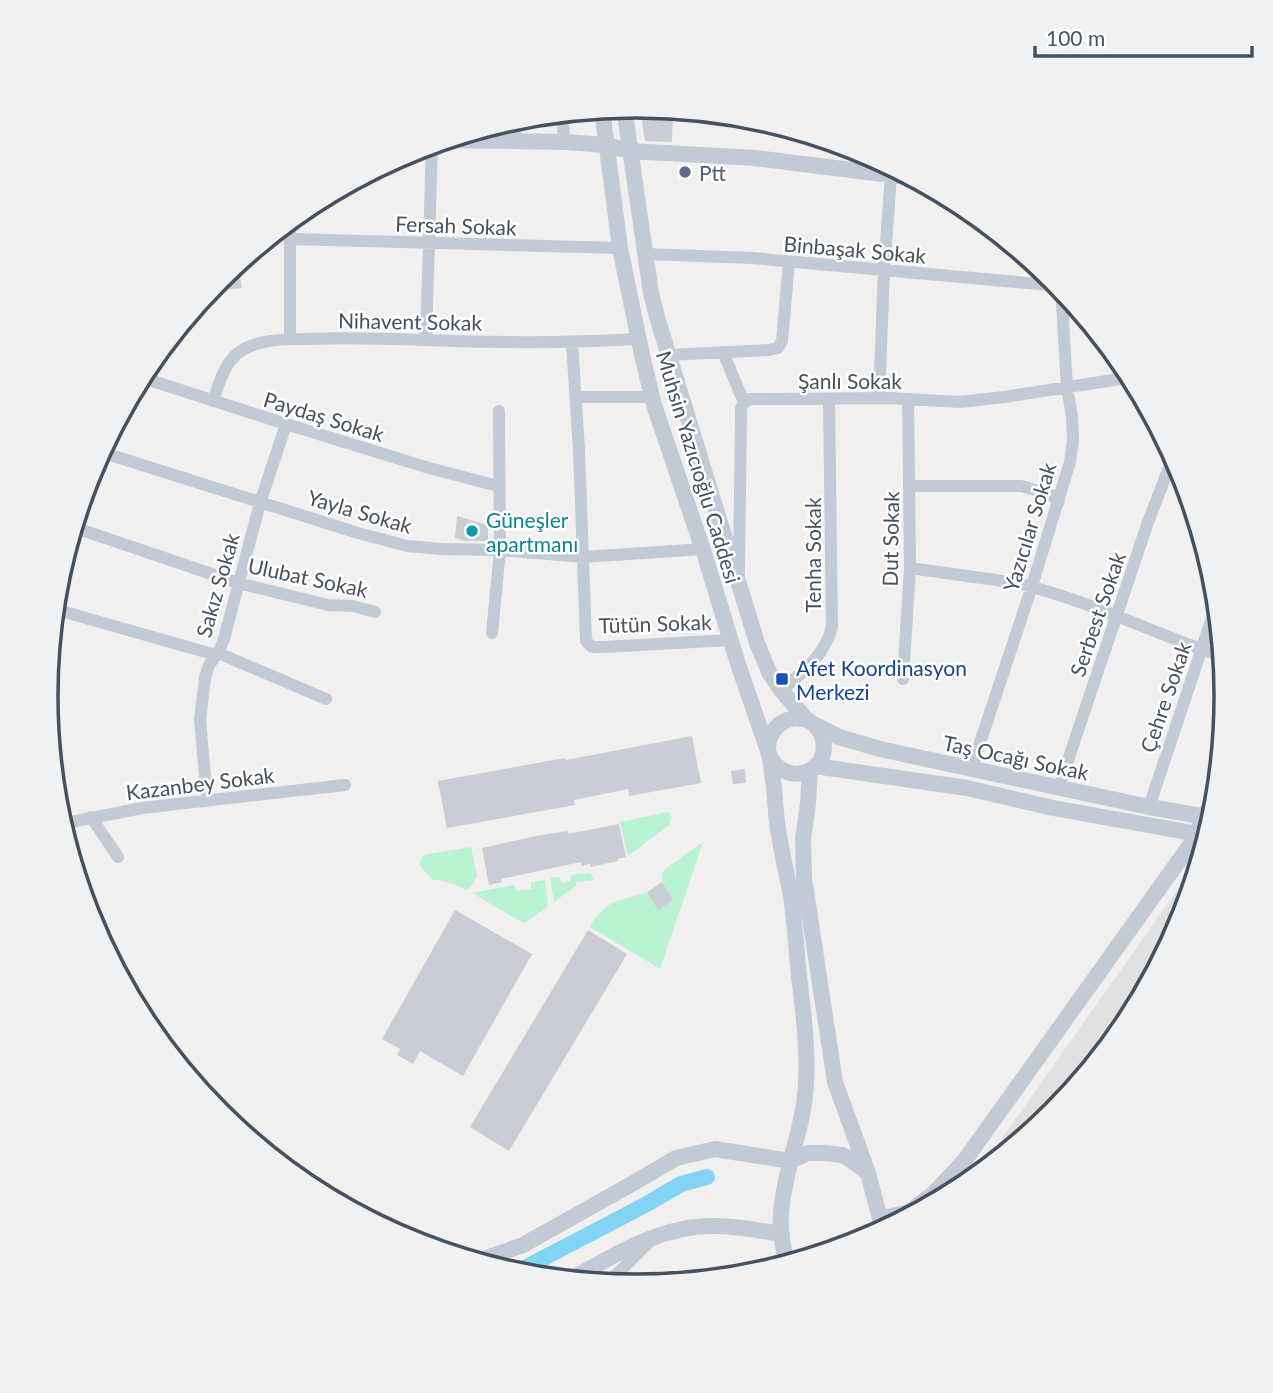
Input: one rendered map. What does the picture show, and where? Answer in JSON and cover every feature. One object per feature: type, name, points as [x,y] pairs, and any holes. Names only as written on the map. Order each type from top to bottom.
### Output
[{"type":"street","name":"Muhsin Yazıcıoğlu Caddesi","points":[[626,118],[651,293],[668,355],[757,643],[769,672],[781,690],[810,722]]},
{"type":"street","name":"Muhsin Yazıcıoğlu Caddesi","points":[[603,119],[620,248],[653,397],[769,752],[776,813],[791,899],[806,1038],[804,1105],[782,1199],[782,1234],[786,1256]]},
{"type":"street","points":[[562,123],[565,142]]},
{"type":"street","points":[[515,131],[515,140]]},
{"type":"street","points":[[485,137],[606,145],[630,151],[755,158],[885,174]]},
{"type":"street","points":[[426,340],[432,155]]},
{"type":"street","points":[[879,398],[884,271],[902,182]]},
{"type":"street","points":[[290,233],[290,339]]},
{"type":"street","name":"Fersah Sokak","points":[[290,239],[620,248]]},
{"type":"street","name":"Binbaşak Sokak","points":[[646,254],[752,258],[1043,285]]},
{"type":"street","points":[[640,347],[668,355],[778,348],[782,341],[789,262]]},
{"type":"street","name":"Yazıcılar Sokak","points":[[971,770],[1070,462],[1072,416],[1067,387],[1062,304]]},
{"type":"street","name":"Nihavent Sokak","points":[[213,401],[232,357],[244,349],[271,340],[386,338],[640,347]]},
{"type":"street","name":"Tütün Sokak","points":[[572,343],[586,641],[592,647],[731,640]]},
{"type":"street","points":[[723,352],[744,403],[741,408],[739,580]]},
{"type":"street","name":"Şanlı Sokak","points":[[744,403],[771,398],[879,398],[960,402],[1120,379]]},
{"type":"street","name":"Paydaş Sokak","points":[[151,381],[285,425],[498,486]]},
{"type":"street","points":[[576,397],[653,397]]},
{"type":"street","name":"Tenha Sokak","points":[[781,690],[820,655],[832,627],[829,399]]},
{"type":"street","name":"Dut Sokak","points":[[903,679],[910,568],[908,399]]},
{"type":"street","points":[[492,633],[500,550],[499,411]]},
{"type":"street","name":"Sakız Sokak","points":[[207,799],[200,720],[205,678],[228,626],[260,503],[285,425]]},
{"type":"street","name":"Yayla Sokak","points":[[111,455],[407,546],[584,557],[703,549]]},
{"type":"street","name":"Serbest Sokak","points":[[1059,787],[1148,522],[1168,469]]},
{"type":"street","points":[[910,486],[1021,486],[1049,495],[1059,502]]},
{"type":"street","name":"Ulubat Sokak","points":[[82,530],[239,583],[328,605],[375,612]]},
{"type":"street","points":[[910,568],[1032,586],[1116,615],[1213,654]]},
{"type":"street","points":[[64,612],[217,654],[326,699]]},
{"type":"street","name":"Çehre Sokak","points":[[1149,807],[1210,624]]},
{"type":"street","points":[[813,768],[795,774],[787,773],[774,764],[769,752],[771,734],[780,723],[793,718],[810,722],[823,739],[822,756],[813,768],[803,839],[804,877],[835,1082],[868,1173],[881,1221]]},
{"type":"street","name":"Taş Ocağı Sokak","points":[[810,722],[829,733],[867,746],[1202,819]]},
{"type":"street","name":"Taş Ocağı Sokak","points":[[813,768],[967,788],[1143,825],[1199,831]]},
{"type":"street","points":[[967,788],[971,770]]},
{"type":"street","name":"Kazanbey Sokak","points":[[72,822],[207,799],[345,785]]},
{"type":"street","points":[[1053,808],[1059,787]]},
{"type":"street","points":[[1143,825],[1149,807]]},
{"type":"street","points":[[91,817],[118,857]]},
{"type":"street","points":[[934,1193],[965,1160],[1197,842]]},
{"type":"street","points":[[490,1257],[523,1245],[676,1158],[715,1149],[790,1161],[808,1153],[833,1154],[848,1158],[868,1173]]},
{"type":"street","points":[[584,1272],[655,1236],[689,1228],[716,1226],[782,1234]]},
{"type":"street","points":[[616,1274],[655,1236]]},
{"type":"shaded area","points":[[1187,876],[1156,952],[1118,1018],[1096,1049],[1046,1106],[990,1155]]},
{"type":"green space","points":[[670,812],[672,816],[669,825],[628,856],[620,822]]},
{"type":"green space","points":[[703,842],[660,969],[590,927],[601,911],[621,900],[647,892],[658,910],[673,900],[663,882],[664,870]]},
{"type":"green space","points":[[471,847],[477,876],[466,890],[433,880],[421,867],[423,855]]},
{"type":"green space","points":[[590,873],[595,880],[576,882],[576,886],[554,902],[550,878],[560,877],[561,883],[571,881],[571,875]]},
{"type":"green space","points":[[545,880],[547,907],[523,923],[472,893],[514,885],[517,891],[531,889],[531,882]]},
{"type":"building","points":[[642,118],[673,119],[672,142],[645,141]]},
{"type":"building","points":[[240,275],[242,288],[225,290]]},
{"type":"building","name":"Güneşler apartmanı","points":[[457,516],[488,525],[488,541],[455,538]]},
{"type":"building","points":[[692,736],[701,783],[629,796],[628,789],[574,800],[575,805],[447,828],[438,781]]},
{"type":"building","points":[[745,769],[746,783],[733,784],[731,771]]},
{"type":"building","points":[[619,824],[626,857],[618,861],[590,867],[590,864],[581,866],[581,862],[501,879],[502,882],[489,885],[482,848],[536,836],[567,831],[568,834]]},
{"type":"building","points":[[662,882],[673,900],[658,910],[647,892]]},
{"type":"building","points":[[455,910],[532,954],[463,1076],[420,1051],[413,1064],[397,1055],[400,1049],[382,1039]]},
{"type":"building","points":[[588,930],[627,954],[509,1151],[470,1127]]},
{"type":"waterway","points":[[530,1265],[681,1184],[707,1177]]},
{"type":"place","name":"Ptt","points":[[685,172]]},
{"type":"place","name":"Güneşler apartmanı","points":[[472,531]]},
{"type":"place","name":"Afet Koordinasyon Merkezi","points":[[782,679]]}]
